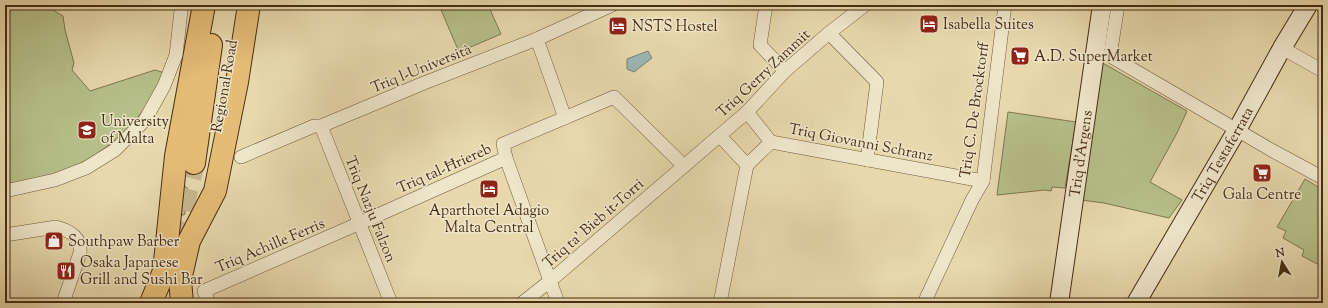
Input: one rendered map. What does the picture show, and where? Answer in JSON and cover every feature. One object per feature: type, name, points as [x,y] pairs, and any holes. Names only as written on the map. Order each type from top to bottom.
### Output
[{"type":"highway","points":[[151,303],[164,271],[176,156],[204,5]]},
{"type":"highway","name":"Regional Road","points":[[217,5],[202,165],[237,5]]},
{"type":"highway","points":[[182,303],[180,280],[189,242],[215,191],[237,82],[249,5]]},
{"type":"street","points":[[5,191],[55,180],[86,168],[115,150],[146,120],[164,86],[176,55],[181,11],[180,5]]},
{"type":"street","name":"Triq l-Università","points":[[242,157],[314,126],[321,126],[424,83],[537,40],[612,5]]},
{"type":"street","points":[[766,5],[760,45],[785,71]]},
{"type":"street","name":"Triq Gerry Zammit","points":[[684,166],[747,112],[785,71],[865,5]]},
{"type":"street","name":"Triq C. De Brocktorff","points":[[924,303],[972,200],[983,181],[1005,5]]},
{"type":"street","name":"Triq d'Argens","points":[[1059,303],[1102,5]]},
{"type":"street","points":[[1118,5],[1110,56],[1323,178]]},
{"type":"street","name":"Triq Testaferrata","points":[[1136,303],[1308,5]]},
{"type":"street","points":[[830,33],[877,82],[867,160]]},
{"type":"street","points":[[537,40],[564,118]]},
{"type":"street","points":[[1282,48],[1323,71]]},
{"type":"street","name":"Triq tal-Ħriereb","points":[[360,223],[506,158],[503,144],[614,96],[684,166]]},
{"type":"street","name":"Triq Giovanni Schranz","points":[[747,112],[771,142],[983,181]]},
{"type":"street","name":"Triq Nazju Falzon","points":[[321,126],[391,303]]},
{"type":"street","points":[[720,136],[747,165]]},
{"type":"street","points":[[720,303],[747,165],[771,142]]},
{"type":"street","points":[[506,158],[558,303]]},
{"type":"street","name":"Triq ta' Bieb it-Torri","points":[[522,303],[550,281],[684,166]]},
{"type":"street","name":"Triq Achille Ferris","points":[[209,303],[204,291],[360,223]]},
{"type":"street","points":[[5,235],[56,227],[64,229],[74,236],[80,245],[80,253],[63,303]]},
{"type":"green space","points":[[5,5],[50,5],[53,10],[63,16],[65,30],[74,63],[72,70],[90,91],[155,70],[165,73],[147,106],[135,121],[108,146],[93,156],[59,173],[5,185]]},
{"type":"green space","points":[[439,5],[488,5],[501,34],[459,52]]},
{"type":"green space","points":[[1101,62],[1187,111],[1177,133],[1150,182],[1182,200],[1169,218],[1104,203],[1081,200]]},
{"type":"green space","points":[[1008,112],[1076,122],[1065,188],[1052,187],[1051,191],[1045,190],[997,195]]},
{"type":"green space","points":[[1305,179],[1323,190],[1323,267],[1302,256],[1304,250],[1283,238],[1286,231],[1277,227]]},
{"type":"green space","points":[[182,185],[188,189],[189,194],[185,204],[185,214],[178,217]]},
{"type":"water","points":[[648,51],[652,58],[634,72],[627,69],[627,59]]},
{"type":"tunnel","points":[[174,242],[194,163]]},
{"type":"place","name":"Isabella Suites","points":[[929,24]]},
{"type":"place","name":"NSTS Hostel","points":[[618,26]]},
{"type":"place","name":"A.D. SuperMarket","points":[[1020,56]]},
{"type":"place","name":"University of Malta","points":[[87,130]]},
{"type":"place","name":"Gala Centre","points":[[1262,173]]},
{"type":"place","name":"Aparthotel Adagio Malta Central","points":[[489,189]]},
{"type":"place","name":"Southpaw Barber","points":[[54,241]]},
{"type":"place","name":"Osaka Japanese Grill and Sushi Bar","points":[[66,271]]}]
